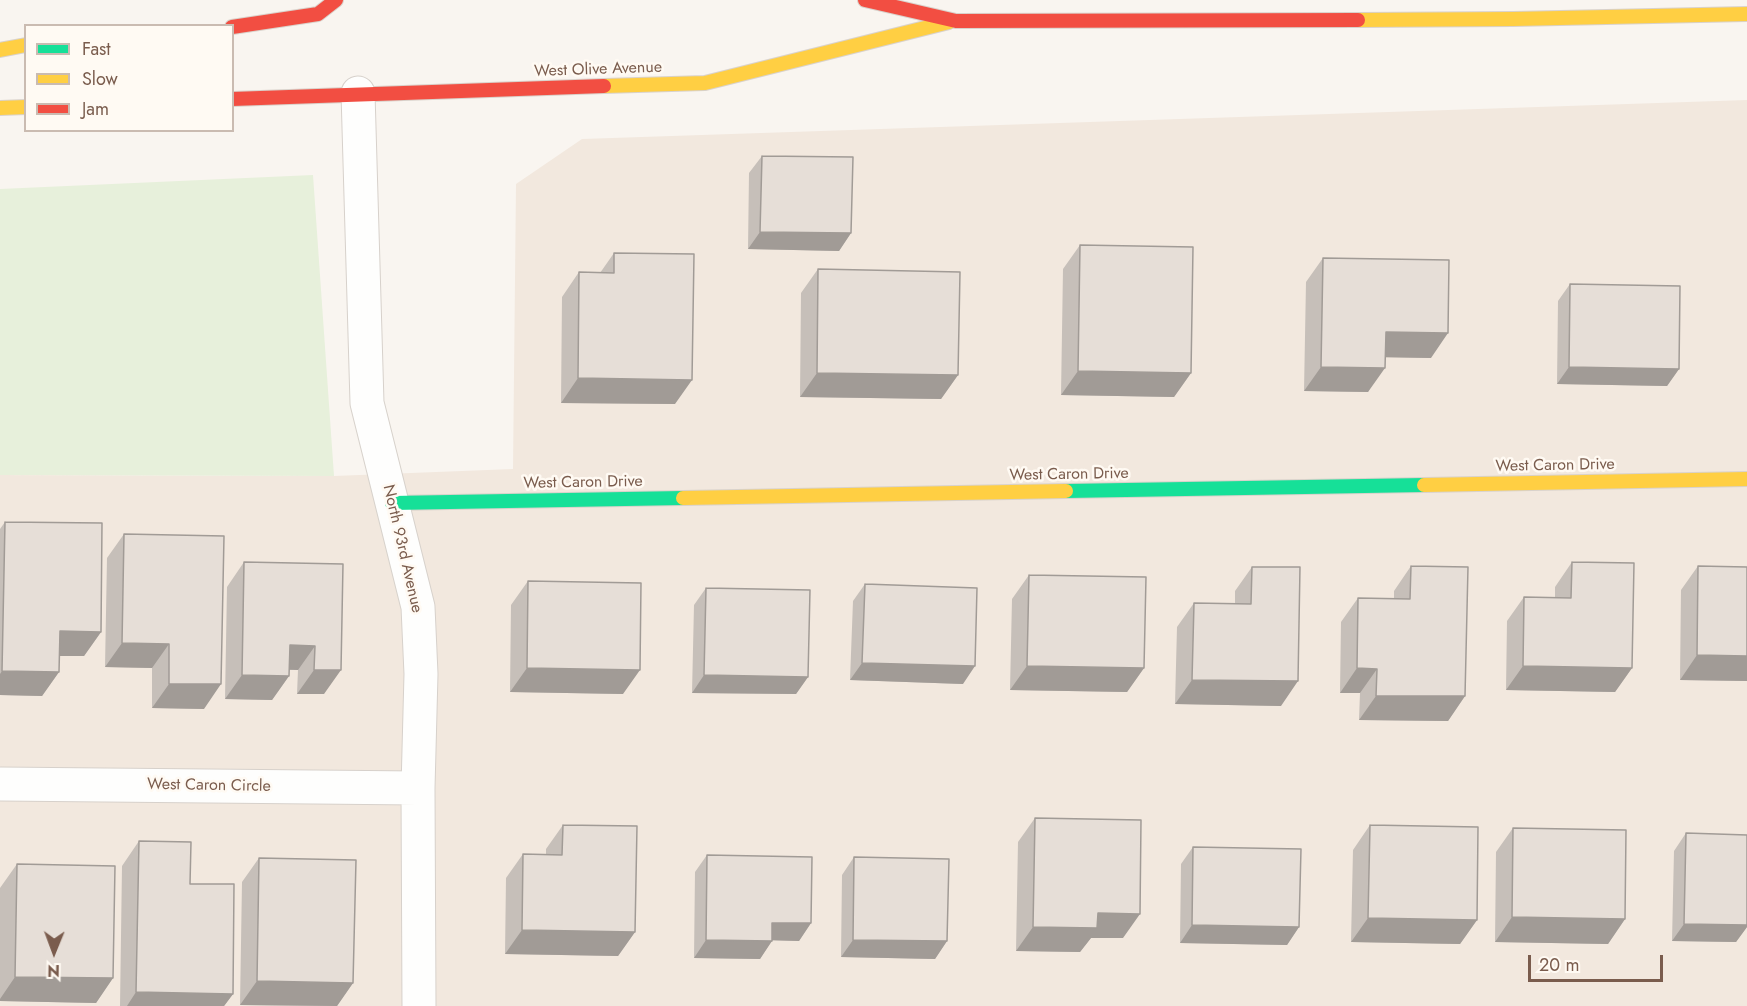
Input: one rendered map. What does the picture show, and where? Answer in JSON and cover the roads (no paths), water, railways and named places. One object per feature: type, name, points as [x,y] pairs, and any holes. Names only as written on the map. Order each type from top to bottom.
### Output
[{"type":"main road","points":[[234,27],[318,14],[336,0]]},
{"type":"main road","name":"West Olive Avenue","points":[[865,0],[956,21]]},
{"type":"main road","name":"West Olive Avenue","points":[[234,99],[705,83],[956,21],[1513,10],[1747,14]]},
{"type":"main road","points":[[0,50],[24,45]]},
{"type":"main road","points":[[0,108],[24,107]]},
{"type":"main road","name":"West Caron Drive","points":[[392,503],[1747,479]]},
{"type":"street","name":"North 93rd Avenue","points":[[358,93],[367,403],[418,607],[421,674],[418,788],[419,1006]]},
{"type":"street","name":"West Caron Circle","points":[[0,784],[418,788]]}]
